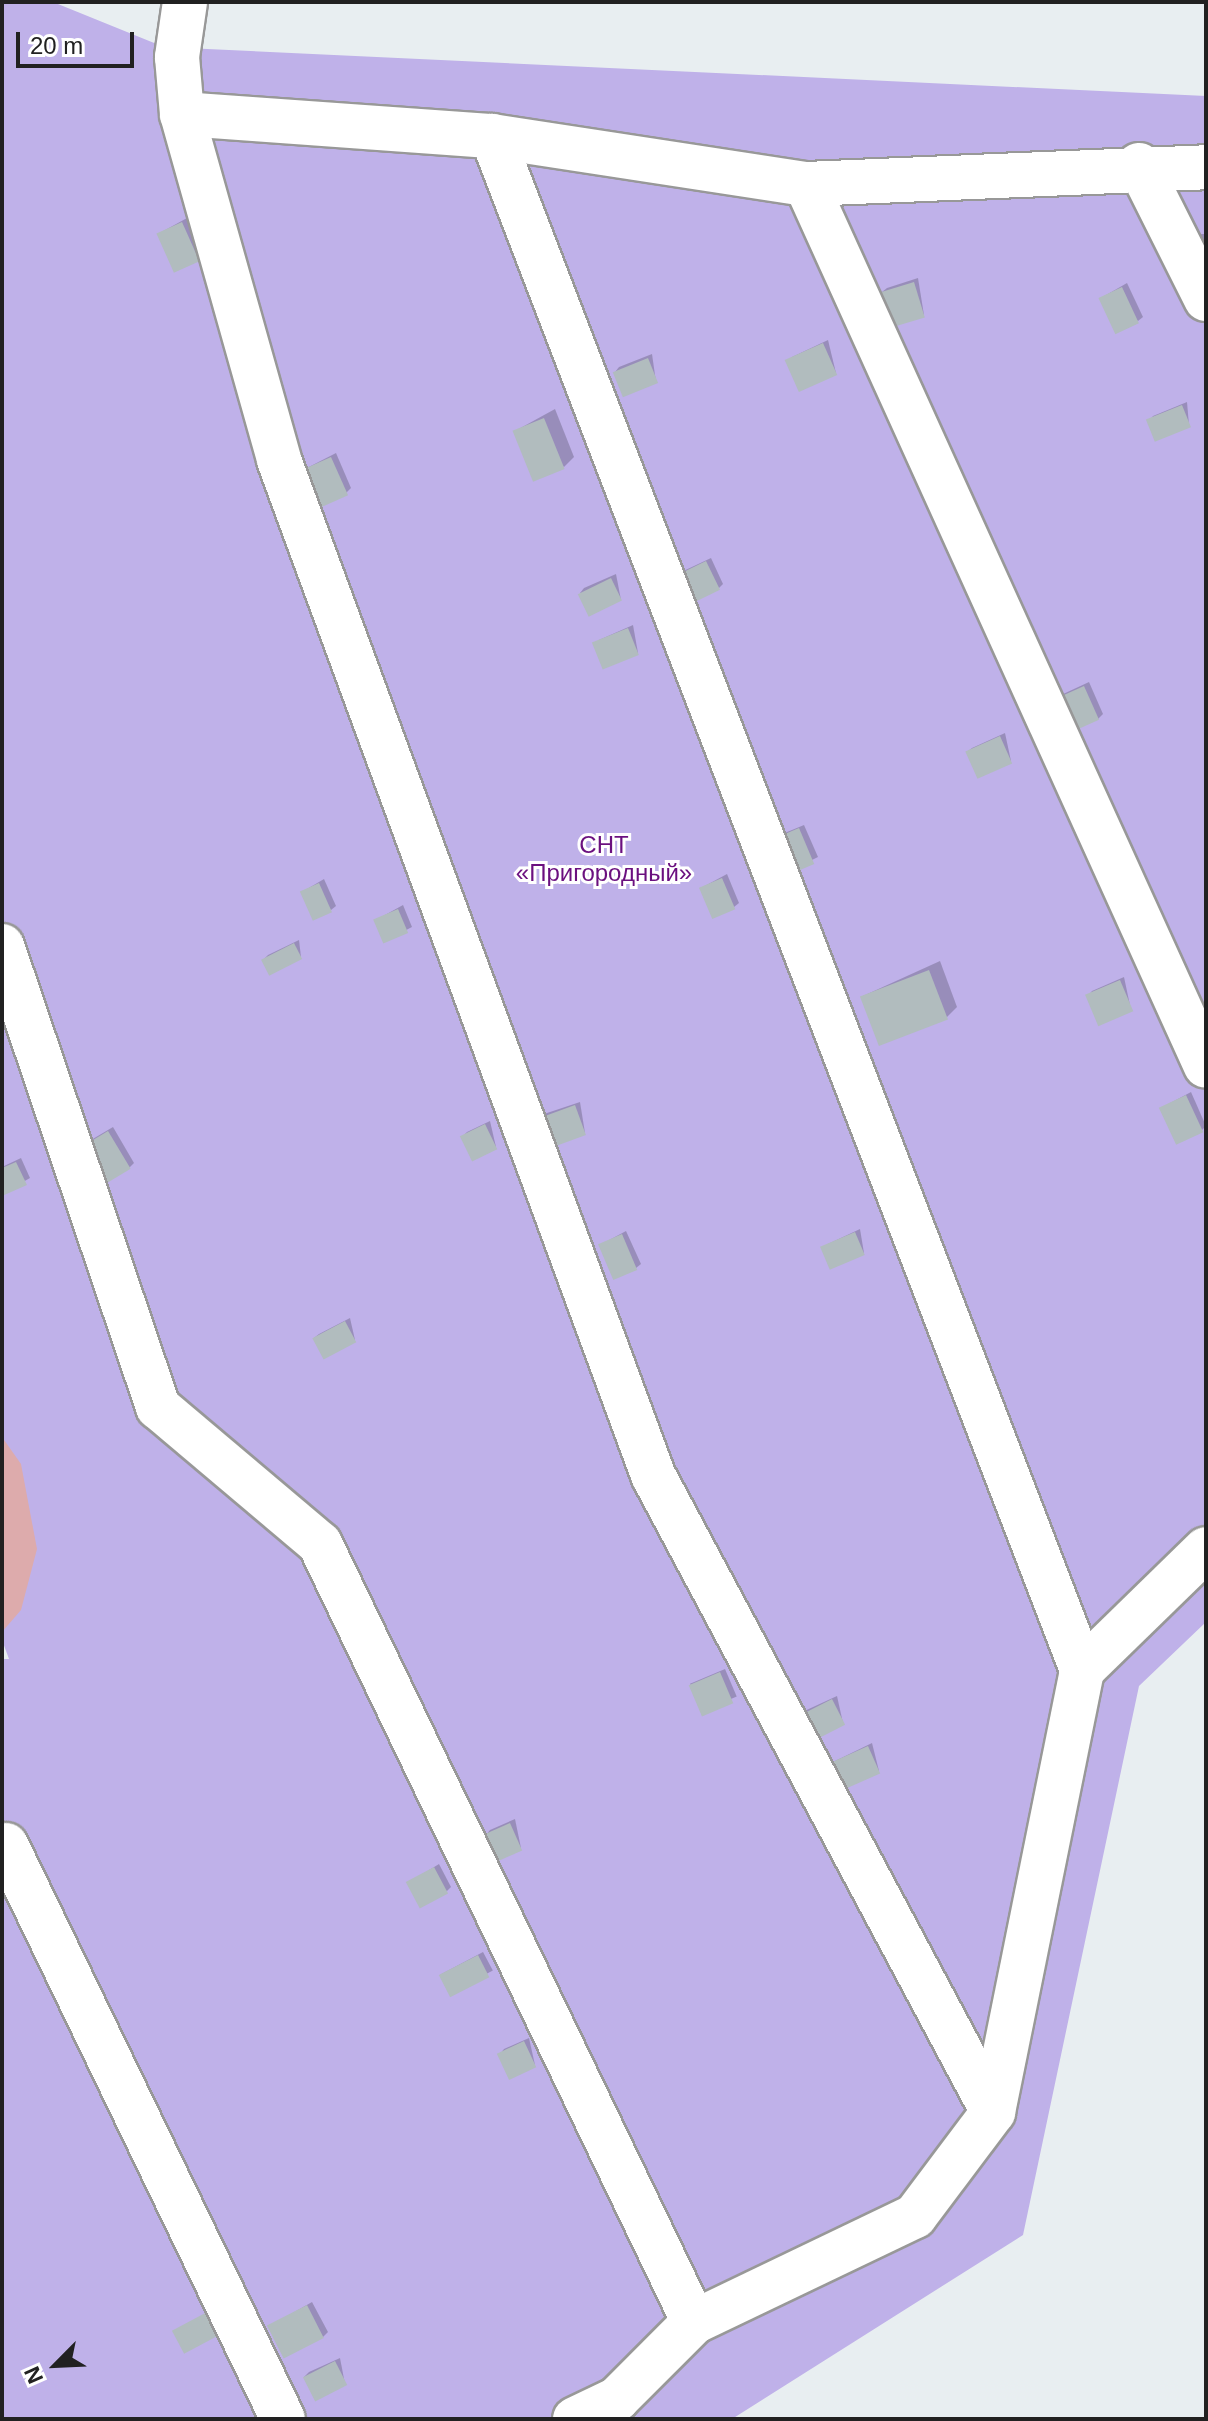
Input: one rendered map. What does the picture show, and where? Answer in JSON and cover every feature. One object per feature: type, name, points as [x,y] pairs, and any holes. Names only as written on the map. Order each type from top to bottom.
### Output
[{"type":"street","points":[[185,2],[177,57],[182,114],[279,460],[653,1475],[993,2112]]},
{"type":"street","points":[[182,114],[492,136],[806,184],[1139,165],[1206,167]]},
{"type":"street","points":[[492,136],[1082,1670],[993,2112],[915,2216],[694,2322],[617,2399],[575,2419]]},
{"type":"street","points":[[1139,165],[1206,299]]},
{"type":"street","points":[[806,184],[1206,1066]]},
{"type":"street","points":[[2,946],[158,1407],[320,1544],[694,2322]]},
{"type":"street","points":[[1082,1670],[1206,1549]]},
{"type":"street","points":[[6,1845],[283,2419]]},
{"type":"green space","name":"СНТ «Пригородный»","points":[[2,2],[53,2],[164,47],[1206,96],[1206,1622],[1139,1686],[1023,2235],[732,2419],[2,2419],[2,1659],[9,1659],[2,1640]]},
{"type":"shaded area","points":[[2,1437],[21,1464],[37,1549],[21,1610],[2,1632]]},
{"type":"building","points":[[182,222],[199,261],[174,273],[156,233]]},
{"type":"building","points":[[914,282],[925,317],[891,328],[881,292]]},
{"type":"building","points":[[1122,287],[1139,323],[1115,334],[1098,298]]},
{"type":"building","points":[[823,343],[837,375],[799,392],[785,360]]},
{"type":"building","points":[[648,358],[658,383],[623,397],[613,372]]},
{"type":"building","points":[[1182,405],[1191,427],[1155,442],[1146,420]]},
{"type":"building","points":[[544,418],[565,469],[533,482],[512,431]]},
{"type":"building","points":[[331,457],[348,495],[316,510],[299,471]]},
{"type":"building","points":[[706,561],[720,590],[684,607],[670,579]]},
{"type":"building","points":[[611,578],[622,600],[589,617],[578,594]]},
{"type":"building","points":[[628,628],[639,655],[603,669],[592,643]]},
{"type":"building","points":[[1084,686],[1099,720],[1069,733],[1054,699]]},
{"type":"building","points":[[1000,736],[1012,763],[977,779],[965,751]]},
{"type":"building","points":[[799,828],[814,864],[783,877],[768,841]]},
{"type":"building","points":[[722,878],[735,909],[712,919],[699,888]]},
{"type":"building","points":[[319,883],[332,912],[313,921],[300,892]]},
{"type":"building","points":[[398,909],[408,933],[383,943],[373,920]]},
{"type":"building","points":[[294,943],[302,959],[269,976],[261,960]]},
{"type":"building","points":[[929,970],[948,1019],[879,1046],[860,997]]},
{"type":"building","points":[[1120,980],[1133,1011],[1098,1026],[1085,995]]},
{"type":"building","points":[[1186,1095],[1203,1132],[1176,1145],[1159,1108]]},
{"type":"building","points":[[575,1105],[586,1135],[548,1149],[537,1119]]},
{"type":"building","points":[[485,1124],[497,1149],[472,1161],[460,1136]]},
{"type":"building","points":[[108,1131],[131,1169],[102,1186],[79,1149]]},
{"type":"building","points":[[16,1162],[27,1185],[2,1196],[2,1168]]},
{"type":"building","points":[[855,1232],[865,1255],[830,1270],[820,1247]]},
{"type":"building","points":[[622,1234],[637,1270],[613,1280],[598,1244]]},
{"type":"building","points":[[345,1321],[356,1342],[324,1360],[312,1338]]},
{"type":"building","points":[[720,1672],[733,1703],[702,1717],[689,1685]]},
{"type":"building","points":[[832,1699],[845,1725],[807,1744],[794,1719]]},
{"type":"building","points":[[868,1746],[880,1773],[840,1791],[828,1764]]},
{"type":"building","points":[[510,1823],[522,1850],[496,1862],[484,1835]]},
{"type":"building","points":[[434,1867],[448,1893],[420,1909],[406,1882]]},
{"type":"building","points":[[478,1955],[489,1977],[450,1997],[439,1975]]},
{"type":"building","points":[[524,2041],[536,2067],[509,2080],[497,2054]]},
{"type":"building","points":[[307,2305],[324,2338],[284,2358],[267,2325]]},
{"type":"building","points":[[209,2311],[221,2334],[184,2354],[172,2331]]},
{"type":"building","points":[[335,2361],[347,2385],[315,2401],[303,2377]]}]
